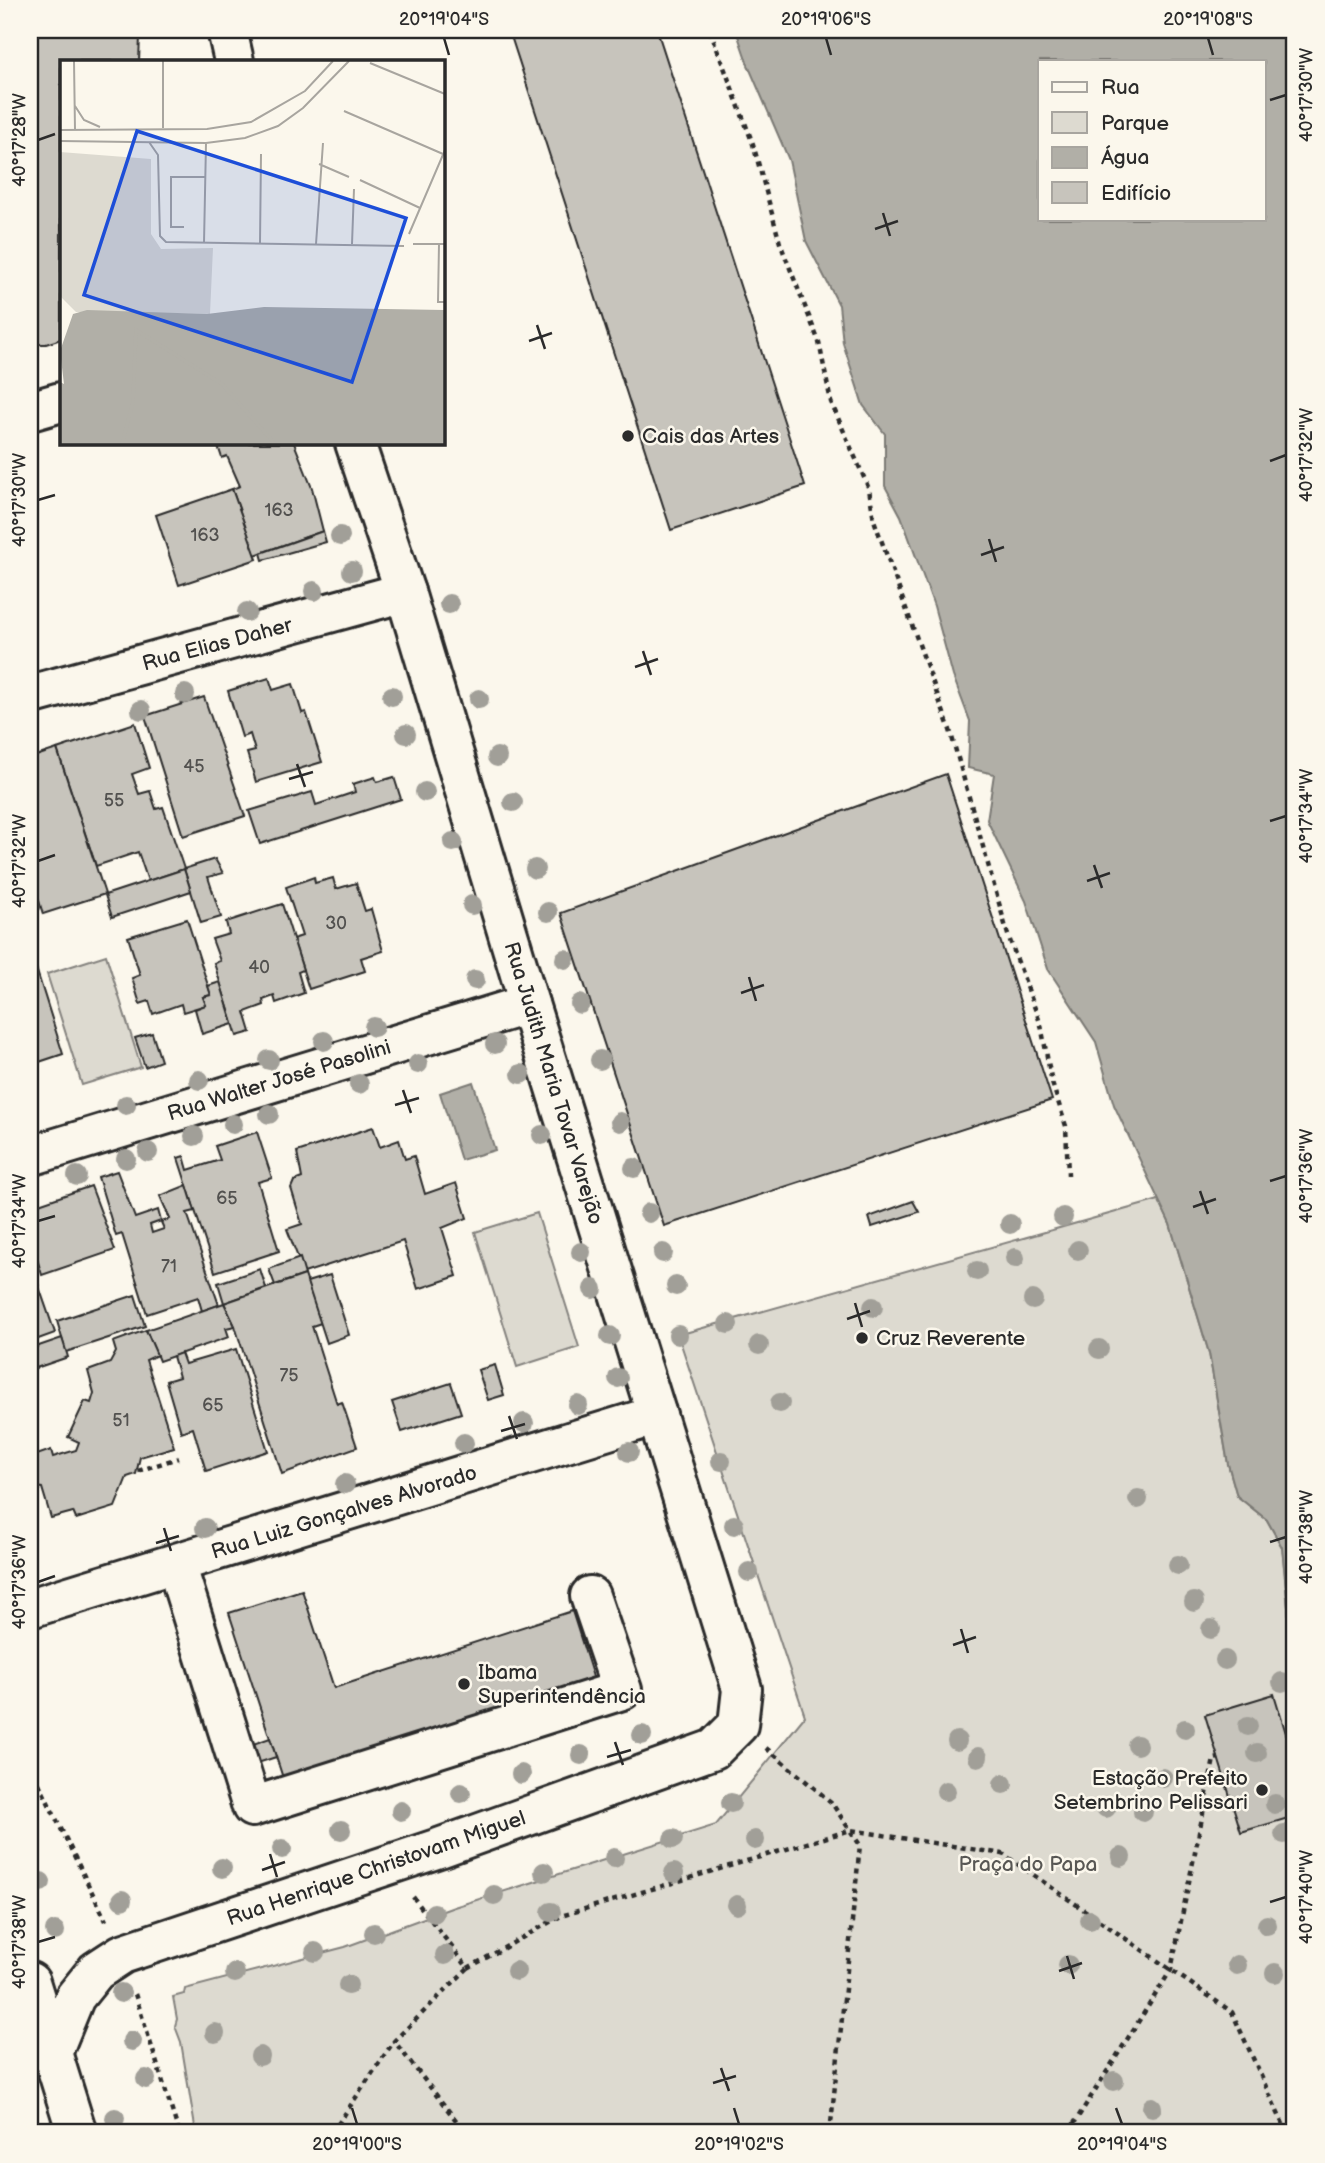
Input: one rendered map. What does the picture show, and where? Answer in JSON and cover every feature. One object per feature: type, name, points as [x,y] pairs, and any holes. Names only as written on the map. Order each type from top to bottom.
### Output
[{"type":"street","points":[[30,411],[60,402]]},
{"type":"street","name":"Rua Judith Maria Tovar Varejão","points":[[355,444],[404,592],[742,1689],[738,1725]]},
{"type":"street","name":"Rua Elias Daher","points":[[30,695],[404,592]]},
{"type":"street","name":"Rua Walter José Pasolini","points":[[30,1156],[529,1004]]},
{"type":"street","name":"Rua Luiz Gonçalves Alvorado","points":[[30,1608],[657,1415]]},
{"type":"street","points":[[176,1564],[252,1807],[622,1690],[590,1596]]},
{"type":"street","name":"Rua Henrique Christovam Miguel","points":[[52,2053],[75,1997],[96,1971],[122,1954],[388,1866],[714,1749],[738,1725]]},
{"type":"street","points":[[30,1982],[77,2133]]},
{"type":"path","points":[[710,30],[753,144],[780,243],[819,342],[831,402],[869,489],[874,520],[950,730],[1008,935],[1041,1025],[1052,1083],[1066,1125],[1068,1175]]},
{"type":"path","points":[[138,1471],[178,1458]]},
{"type":"path","points":[[738,1725],[831,1802],[860,1845],[830,2133]]},
{"type":"path","points":[[1295,1746],[1290,1748],[1295,1762]]},
{"type":"path","points":[[1068,2133],[1171,1970],[1214,1759],[1219,1758]]},
{"type":"path","points":[[332,2133],[394,2041],[468,1968],[561,1916],[851,1830],[1003,1854],[1232,2012],[1287,2133]]},
{"type":"path","points":[[388,1866],[468,1968]]},
{"type":"path","points":[[394,2041],[466,2133]]},
{"type":"green space","points":[[106,955],[141,1067],[82,1085],[47,974]]},
{"type":"green space","name":"Praça do Papa","points":[[1159,1200],[1170,1224],[1209,1353],[1228,1464],[1237,1496],[1267,1520],[1282,1547],[1295,1678],[1295,2133],[196,2133],[181,2042],[175,2026],[177,2019],[173,1997],[184,1994],[185,1989],[345,1947],[454,1907],[716,1825],[805,1716],[678,1335]]},
{"type":"green space","points":[[537,1213],[579,1347],[517,1367],[475,1232]]},
{"type":"water","points":[[736,30],[1295,30],[1295,1678],[1282,1547],[1267,1520],[1237,1496],[1228,1464],[1209,1353],[1170,1224],[1114,1105],[1096,1042],[1048,969],[1026,901],[987,820],[994,774],[968,768],[970,721],[953,676],[934,606],[901,516],[885,486],[885,434],[863,405],[843,343],[839,305],[806,241],[789,160],[748,65]]},
{"type":"water","points":[[473,1082],[495,1150],[461,1160],[440,1093]]},
{"type":"building","points":[[30,30],[127,30],[140,36],[139,60],[60,60],[60,339],[46,344],[30,344]]},
{"type":"building","points":[[509,30],[657,30],[805,486],[671,530]]},
{"type":"building","points":[[217,444],[294,444],[312,488],[323,531],[255,555],[232,489],[240,486],[227,456],[222,458]]},
{"type":"building","points":[[232,489],[257,559],[179,585],[156,515]]},
{"type":"building","points":[[323,531],[326,542],[263,560],[261,553]]},
{"type":"building","points":[[269,678],[273,690],[293,684],[302,713],[306,712],[322,762],[256,782],[247,753],[255,751],[250,734],[242,737],[228,691]]},
{"type":"building","points":[[204,697],[245,816],[183,836],[145,716]]},
{"type":"building","points":[[135,723],[149,768],[132,774],[139,794],[150,791],[156,809],[163,807],[184,869],[148,881],[138,852],[96,866],[57,749]]},
{"type":"building","points":[[57,749],[105,894],[43,914],[36,891],[30,893],[30,758]]},
{"type":"building","points":[[946,774],[1052,1100],[664,1226],[561,913]]},
{"type":"building","points":[[375,777],[377,782],[394,777],[401,799],[260,844],[249,811],[312,792],[316,805],[355,792],[353,784]]},
{"type":"building","points":[[215,859],[223,873],[208,877],[221,917],[201,923],[184,869]]},
{"type":"building","points":[[184,869],[191,891],[112,917],[105,895]]},
{"type":"building","points":[[314,877],[315,883],[333,878],[336,889],[356,883],[365,911],[371,909],[383,951],[361,958],[365,971],[309,989],[293,939],[302,936],[286,887]]},
{"type":"building","points":[[282,904],[303,970],[298,972],[304,993],[276,1003],[274,996],[263,1000],[264,1005],[245,1012],[251,1032],[237,1036],[214,963],[220,961],[212,939],[229,934],[226,922]]},
{"type":"building","points":[[187,919],[211,995],[203,997],[206,1005],[183,1012],[181,1004],[153,1014],[149,1001],[140,1004],[132,978],[140,975],[128,937]]},
{"type":"building","points":[[30,949],[63,1054],[30,1065]]},
{"type":"building","points":[[220,982],[233,1024],[202,1034],[195,1009],[206,1005],[203,997],[211,995],[208,986]]},
{"type":"building","points":[[152,1033],[161,1061],[145,1067],[135,1038]]},
{"type":"building","points":[[373,1127],[380,1147],[399,1140],[405,1159],[414,1156],[425,1194],[456,1183],[467,1218],[442,1228],[457,1276],[418,1289],[403,1241],[304,1273],[287,1229],[302,1224],[291,1188],[294,1181],[302,1178],[297,1152]]},
{"type":"building","points":[[257,1132],[272,1178],[258,1182],[279,1251],[215,1272],[178,1158],[184,1156],[188,1170],[220,1160],[215,1146]]},
{"type":"building","points":[[117,1171],[135,1218],[158,1210],[161,1221],[150,1225],[152,1233],[164,1229],[161,1222],[170,1219],[160,1196],[187,1185],[195,1211],[187,1213],[219,1305],[202,1311],[198,1297],[147,1314],[122,1234],[116,1236],[98,1177]]},
{"type":"building","points":[[91,1186],[115,1250],[42,1275],[30,1236],[30,1207]]},
{"type":"building","points":[[913,1201],[919,1212],[872,1227],[869,1217]]},
{"type":"building","points":[[300,1258],[305,1275],[275,1285],[269,1269]]},
{"type":"building","points":[[30,1261],[55,1333],[30,1342]]},
{"type":"building","points":[[260,1269],[266,1288],[224,1303],[218,1283]]},
{"type":"building","points":[[305,1275],[321,1323],[312,1326],[337,1404],[342,1402],[357,1447],[282,1474],[235,1326],[224,1303]]},
{"type":"building","points":[[330,1275],[349,1335],[327,1343],[307,1282]]},
{"type":"building","points":[[135,1295],[145,1326],[66,1352],[57,1321]]},
{"type":"building","points":[[224,1303],[235,1326],[226,1328],[229,1337],[159,1361],[146,1330]]},
{"type":"building","points":[[146,1330],[157,1355],[146,1360],[174,1447],[140,1457],[136,1474],[127,1477],[115,1507],[76,1519],[73,1512],[51,1518],[42,1488],[35,1487],[30,1471],[34,1464],[31,1457],[51,1450],[53,1457],[76,1450],[79,1442],[68,1437],[85,1401],[91,1403],[94,1393],[88,1371],[110,1363],[116,1352],[113,1342]]},
{"type":"building","points":[[62,1338],[68,1357],[30,1370],[30,1349]]},
{"type":"building","points":[[236,1349],[268,1451],[206,1471],[193,1428],[181,1432],[166,1381],[179,1377],[173,1356],[181,1353],[185,1364]]},
{"type":"building","points":[[495,1365],[504,1395],[488,1400],[478,1370]]},
{"type":"building","points":[[451,1383],[461,1413],[402,1432],[392,1402]]},
{"type":"building","name":"Ibama Superintendência","points":[[302,1590],[334,1688],[572,1611],[594,1680],[284,1781],[229,1613]]},
{"type":"building","name":"Estação Prefeito Setembrino Pelissari","points":[[1274,1694],[1295,1763],[1295,1816],[1241,1832],[1205,1715]]},
{"type":"building","points":[[270,1738],[276,1757],[245,1767],[239,1749]]},
{"type":"place","name":"Cais das Artes","points":[[628,436]]},
{"type":"place","name":"Cruz Reverente","points":[[862,1338]]},
{"type":"place","name":"Ibama Superintendência","points":[[464,1684]]},
{"type":"place","name":"Estação Prefeito Setembrino Pelissari","points":[[1262,1790]]}]
